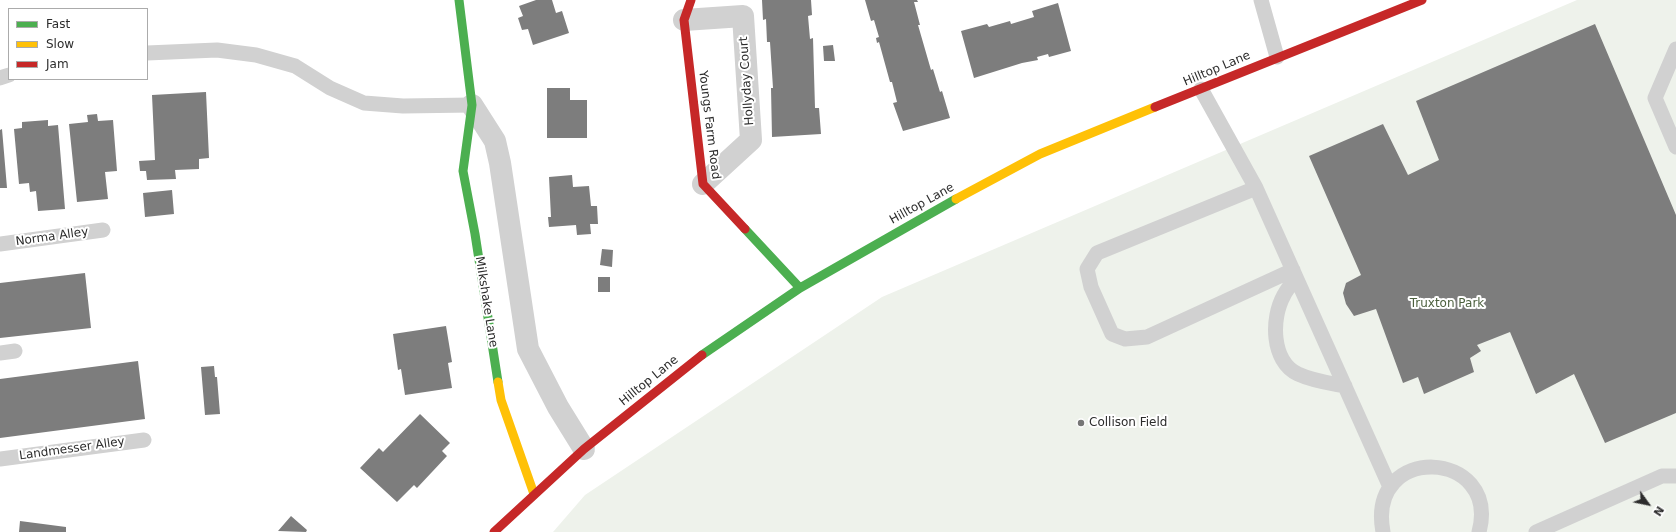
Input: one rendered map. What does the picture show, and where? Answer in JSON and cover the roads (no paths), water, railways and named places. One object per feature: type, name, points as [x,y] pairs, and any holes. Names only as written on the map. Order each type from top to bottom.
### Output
[{"type":"street","name":"Milkshake Lane","points":[[459,0],[472,105],[463,171],[475,234],[501,400],[534,494]]},
{"type":"street","name":"Hilltop Lane","points":[[494,532],[584,449],[701,355],[800,288],[938,208],[1040,154],[1277,57],[1422,0]]},
{"type":"street","name":"Hollyday Court","points":[[688,10],[743,16],[751,140],[703,184]]},
{"type":"street","name":"Youngs Farm Road","points":[[688,10],[703,184],[800,288]]},
{"type":"street","name":"Milkshake Lane","points":[[472,105],[495,141],[500,163],[528,349],[558,407],[584,449]]},
{"type":"lane","points":[[1261,0],[1277,57]]},
{"type":"lane","points":[[1676,49],[1655,98],[1676,147]]},
{"type":"lane","points":[[148,53],[217,50],[256,55],[295,66],[330,88],[364,103],[403,106],[472,105]]},
{"type":"lane","points":[[1201,89],[1256,188],[1390,487]]},
{"type":"lane","points":[[1256,188],[1097,253],[1087,269],[1091,287],[1112,334],[1125,339],[1147,337],[1295,274]]},
{"type":"lane","name":"Norma Alley","points":[[0,244],[103,230]]},
{"type":"lane","points":[[1295,274],[1283,296],[1275,325],[1276,345],[1284,364],[1297,374],[1317,381],[1345,386]]},
{"type":"lane","points":[[0,353],[15,351]]},
{"type":"lane","name":"Landmesser Alley","points":[[0,459],[144,440]]},
{"type":"lane","points":[[1383,532],[1381,519],[1383,502],[1390,487],[1402,476],[1417,468],[1434,466],[1449,469],[1464,477],[1474,490],[1481,505],[1482,522],[1479,532]]},
{"type":"lane","points":[[1536,532],[1662,476],[1676,476]]},
{"type":"place","name":"Collison Field","points":[[1081,423]]},
{"type":"park label","name":"Truxton Park","points":[[1447,304]]}]
